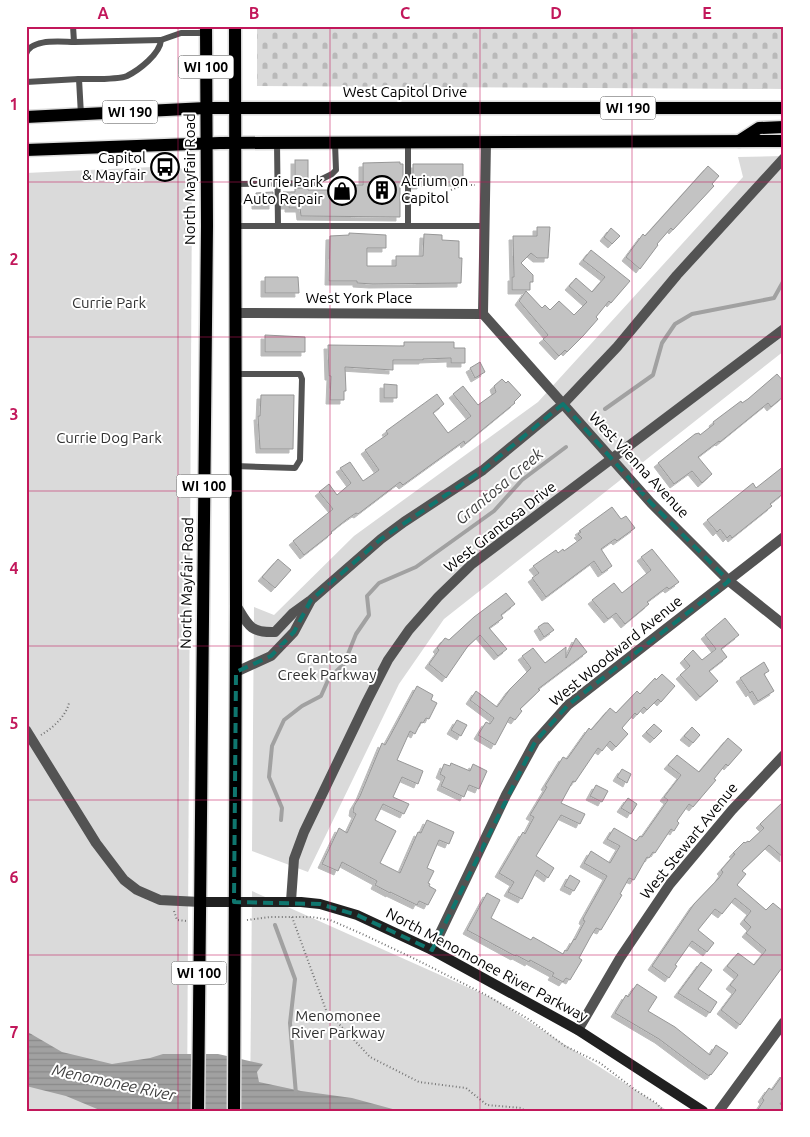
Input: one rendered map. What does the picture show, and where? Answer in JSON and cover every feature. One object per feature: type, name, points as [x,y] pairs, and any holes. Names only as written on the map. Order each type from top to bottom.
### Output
[{"type":"main road","name":"WI 100","points":[[234,1111],[236,672],[235,26]]},
{"type":"main road","name":"North Mayfair Road","points":[[198,1111],[207,143],[206,30]]},
{"type":"main road","name":"West Capitol Drive","points":[[26,118],[206,108],[784,108]]},
{"type":"main road","points":[[739,141],[759,128],[784,127]]},
{"type":"main road","name":"WI 190","points":[[26,150],[207,143],[784,141]]},
{"type":"street","points":[[483,314],[486,142]]},
{"type":"street","points":[[236,605],[249,626],[262,633],[275,632],[292,613],[311,600],[381,539],[483,470],[563,404],[617,347],[677,275],[784,158]]},
{"type":"street","name":"West York Place","points":[[235,313],[483,314]]},
{"type":"street","name":"West Vienna Avenue","points":[[483,314],[651,503],[729,581],[784,625]]},
{"type":"street","name":"West Grantosa Drive","points":[[291,901],[294,859],[304,832],[388,660],[409,630],[438,597],[472,564],[784,329]]},
{"type":"street","name":"West Woodward Avenue","points":[[432,950],[506,795],[535,742],[568,705],[784,537]]},
{"type":"street","points":[[236,672],[271,656],[294,632],[311,600]]},
{"type":"street","name":"North Menomonee River Parkway","points":[[26,730],[96,843],[124,880],[137,890],[160,900],[174,902],[291,901],[320,904],[337,908],[380,924],[432,950],[578,1030],[703,1111]]},
{"type":"street","name":"West Stewart Avenue","points":[[578,1030],[620,958],[670,884],[732,810],[784,754]]},
{"type":"street","points":[[719,1111],[784,1022]]},
{"type":"lane","points":[[73,26],[74,42]]},
{"type":"lane","points":[[26,54],[32,46],[42,43],[161,40],[181,30],[206,30]]},
{"type":"lane","points":[[26,82],[125,77],[148,61],[160,46],[161,40]]},
{"type":"lane","points":[[79,79],[81,115]]},
{"type":"lane","points":[[408,142],[408,226]]},
{"type":"lane","points":[[278,143],[278,226]]},
{"type":"lane","points":[[235,184],[314,183],[336,170],[335,143]]},
{"type":"lane","points":[[235,226],[484,226]]},
{"type":"lane","points":[[235,374],[300,374],[302,379],[300,460],[295,468],[236,466]]},
{"type":"path","points":[[451,190],[463,185],[485,184]]},
{"type":"path","points":[[33,740],[54,725],[68,708],[70,702]]},
{"type":"path","points":[[174,902],[175,918],[179,921],[190,921]]},
{"type":"path","points":[[292,917],[326,1010],[370,1057],[419,1082],[466,1088],[487,1105],[522,1108],[524,1111]]},
{"type":"path","points":[[246,920],[292,917],[312,917],[330,920],[413,958],[488,996],[530,1020],[565,1046],[600,1062],[634,1090],[656,1103],[664,1111]]},
{"type":"highlighted area","points":[[563,404],[651,503],[729,581],[568,705],[535,742],[432,950],[357,915],[320,904],[234,902],[236,672],[271,656],[294,632],[311,600],[381,539],[483,470]]},
{"type":"green space","points":[[257,26],[784,26],[784,89],[257,86]]},
{"type":"green space","name":"Grantosa Creek Parkway","points":[[784,156],[784,351],[444,619],[399,684],[308,872],[252,851],[254,607],[274,615],[354,536],[538,402],[743,177],[738,157]]},
{"type":"green space","name":"Currie Park","points":[[173,166],[187,173],[192,187],[187,1111],[26,1111],[26,173]]},
{"type":"green space","name":"Menomonee River Parkway","points":[[252,891],[494,999],[668,1111],[250,1111]]},
{"type":"water","name":"Menomonee River","points":[[26,1031],[62,1052],[112,1064],[163,1054],[218,1054],[263,1064],[257,1072],[259,1082],[301,1091],[352,1098],[400,1111],[102,1111],[66,1096],[26,1086]]},
{"type":"building","points":[[295,160],[308,160],[308,178],[295,178]]},
{"type":"building","points":[[400,162],[400,164],[403,164],[403,185],[400,185],[400,217],[301,216],[300,208],[289,208],[289,205],[283,205],[283,192],[295,192],[295,188],[333,190],[333,185],[363,185],[363,163]]},
{"type":"building","points":[[413,164],[463,164],[463,182],[421,182],[421,185],[413,185]]},
{"type":"building","points":[[708,166],[719,176],[712,184],[714,186],[673,230],[671,228],[657,244],[640,269],[626,257],[643,234],[645,236]]},
{"type":"building","points":[[273,192],[273,205],[256,205],[256,193]]},
{"type":"building","points":[[537,227],[550,227],[548,258],[537,258],[531,253],[521,263],[533,275],[533,282],[530,282],[530,290],[512,290],[512,277],[514,277],[513,236],[537,236]]},
{"type":"building","points":[[611,228],[620,236],[612,244],[604,237]]},
{"type":"building","points":[[349,233],[386,235],[386,248],[367,248],[367,266],[396,266],[396,256],[423,256],[424,234],[442,235],[442,240],[459,241],[459,258],[462,258],[461,283],[373,284],[357,283],[357,281],[329,281],[330,236],[349,235]]},
{"type":"building","points":[[591,250],[630,281],[611,303],[609,301],[596,317],[598,319],[583,336],[567,352],[565,350],[559,356],[543,339],[548,335],[519,301],[526,291],[542,308],[545,305],[550,310],[559,301],[574,315],[587,302],[569,286],[576,278],[592,292],[605,277],[583,260]]},
{"type":"building","points":[[265,277],[298,277],[299,293],[265,293]]},
{"type":"building","points":[[265,335],[305,337],[305,352],[265,352]]},
{"type":"building","points":[[404,342],[454,342],[454,348],[465,348],[465,363],[451,363],[451,358],[393,360],[393,370],[345,367],[346,391],[344,391],[344,400],[330,400],[331,376],[329,376],[328,345],[404,346]]},
{"type":"building","points":[[480,362],[485,372],[475,378],[470,368]]},
{"type":"building","points":[[777,374],[784,382],[784,396],[771,407],[768,403],[720,442],[698,457],[712,474],[702,483],[692,471],[674,484],[658,463],[695,434],[699,433],[700,435],[714,424],[713,422],[741,401],[742,403],[748,399]]},
{"type":"building","points":[[502,379],[506,383],[508,381],[521,395],[515,403],[465,444],[464,441],[403,485],[400,482],[358,514],[356,513],[346,520],[304,555],[293,541],[333,509],[319,492],[329,484],[337,495],[351,483],[340,468],[350,462],[363,481],[379,470],[365,450],[388,434],[386,431],[437,394],[444,404],[433,413],[448,433],[471,416],[453,394],[463,386],[478,405],[496,392],[494,386]]},
{"type":"building","points":[[384,384],[397,385],[397,398],[384,398]]},
{"type":"building","points":[[261,395],[294,395],[293,449],[260,449],[258,416],[260,416]]},
{"type":"building","points":[[784,466],[784,493],[770,504],[772,506],[732,538],[730,535],[727,538],[720,529],[717,532],[707,520],[753,483],[756,488]]},
{"type":"building","points":[[612,507],[621,519],[626,516],[635,528],[617,541],[615,539],[601,549],[612,566],[602,573],[594,561],[546,597],[532,578],[539,573],[533,566],[556,550],[558,553],[563,549],[564,551],[582,538],[578,534],[581,532],[579,531]]},
{"type":"building","points":[[652,549],[679,582],[669,589],[667,587],[647,602],[649,604],[625,624],[616,613],[608,619],[592,600],[614,583],[622,593],[651,570],[641,557]]},
{"type":"building","points":[[278,559],[291,570],[275,588],[262,577]]},
{"type":"building","points":[[506,593],[515,604],[501,615],[503,618],[489,628],[507,649],[498,656],[480,635],[468,646],[446,678],[429,664],[439,650],[437,648],[445,638],[449,640],[474,617]]},
{"type":"building","points":[[725,618],[739,635],[721,649],[727,657],[709,671],[718,681],[700,697],[680,675],[690,666],[684,659],[693,650],[702,660],[716,649],[705,635]]},
{"type":"building","points":[[548,623],[554,630],[544,637],[538,627]]},
{"type":"building","points":[[576,638],[587,652],[538,689],[540,690],[520,709],[522,711],[515,720],[510,717],[495,745],[478,735],[486,722],[490,724],[494,718],[470,700],[476,691],[497,707],[510,689],[531,668],[522,656],[533,648],[545,663],[566,647],[566,658]]},
{"type":"building","points":[[764,662],[769,671],[764,674],[774,691],[758,701],[740,678]]},
{"type":"building","points":[[662,674],[675,686],[661,702],[658,699],[647,710],[644,707],[637,715],[635,713],[622,728],[628,734],[616,747],[610,741],[602,751],[598,748],[575,782],[573,781],[561,803],[585,814],[580,824],[561,815],[536,856],[554,868],[548,878],[537,870],[522,899],[508,892],[514,882],[499,873],[523,832],[525,834],[534,817],[530,815],[563,757],[567,759],[589,728],[591,730],[610,708],[616,713],[637,691],[640,694],[655,678],[656,680]]},
{"type":"building","points":[[417,686],[433,695],[431,700],[437,703],[429,719],[426,718],[423,723],[421,722],[415,734],[410,731],[397,760],[423,771],[418,784],[402,777],[393,797],[409,804],[404,814],[383,804],[375,820],[396,831],[380,863],[400,873],[418,832],[421,833],[427,820],[454,832],[449,844],[439,840],[427,868],[434,871],[428,883],[430,884],[429,886],[436,890],[428,905],[419,901],[417,905],[390,893],[375,885],[377,881],[342,862],[338,871],[322,864],[339,828],[347,833],[356,814],[353,812],[354,806],[382,743],[385,745]]},
{"type":"building","points":[[457,720],[467,725],[461,736],[451,730]]},
{"type":"building","points":[[654,724],[662,731],[654,739],[646,732]]},
{"type":"building","points":[[692,727],[700,735],[693,743],[684,736]]},
{"type":"building","points":[[728,738],[742,750],[728,766],[726,764],[714,779],[716,780],[693,807],[689,804],[677,821],[679,823],[674,831],[671,829],[655,853],[653,852],[649,858],[647,857],[634,880],[629,878],[620,894],[622,895],[601,930],[596,928],[591,936],[579,958],[582,960],[570,980],[566,978],[563,982],[552,976],[554,973],[530,960],[529,962],[515,956],[467,930],[487,893],[500,900],[491,918],[531,940],[533,937],[563,954],[575,940],[585,921],[583,920],[584,917],[607,876],[584,863],[591,851],[610,863],[620,846],[607,839],[614,828],[636,841],[640,836],[642,837],[668,800],[664,797],[681,775],[668,765],[677,755],[699,772]]},
{"type":"building","points":[[451,763],[470,771],[473,764],[487,771],[479,789],[469,785],[464,797],[441,786],[445,777],[440,774],[444,764],[450,766]]},
{"type":"building","points":[[622,769],[631,774],[627,783],[617,777]]},
{"type":"building","points":[[596,785],[608,791],[602,802],[590,796]]},
{"type":"building","points":[[628,798],[637,804],[631,814],[621,808]]},
{"type":"building","points":[[784,801],[784,858],[769,845],[742,871],[746,874],[737,885],[766,910],[773,903],[784,912],[784,965],[740,1025],[721,1010],[736,990],[730,985],[738,975],[727,966],[738,953],[754,965],[766,950],[746,933],[751,927],[744,920],[751,911],[735,898],[722,914],[715,909],[698,930],[714,943],[707,952],[692,941],[675,965],[677,966],[669,978],[652,966],[694,904],[719,878],[723,872],[721,870],[735,854],[733,853],[744,842],[749,842],[764,828],[760,824]]},
{"type":"building","points":[[570,875],[580,881],[574,891],[564,886]]},
{"type":"building","points":[[701,962],[712,970],[698,989],[717,1002],[710,1013],[678,993]]},
{"type":"building","points":[[637,984],[657,997],[648,1011],[675,1027],[710,1055],[716,1045],[728,1053],[711,1075],[709,1076],[659,1039],[615,1013],[626,995],[628,997]]},
{"type":"building","points":[[784,1073],[784,1098],[780,1104],[784,1106],[784,1111],[757,1111],[764,1100],[762,1098],[769,1088],[772,1090]]},
{"type":"waterway","name":"Grantosa Creek","points":[[605,409],[653,375],[662,343],[675,324],[692,314],[774,298],[784,280]]},
{"type":"waterway","name":"Grantosa Creek","points":[[281,820],[282,808],[269,777],[272,746],[284,720],[302,706],[321,696],[329,678],[344,664],[356,634],[369,615],[367,596],[379,583],[416,567],[494,511],[522,480],[566,447]]},
{"type":"waterway","points":[[275,925],[295,979],[290,1023],[296,1094]]},
{"type":"place","name":"Capitol & Mayfair","points":[[165,167]]},
{"type":"place","name":"Atrium on Capitol","points":[[382,190]]},
{"type":"place","name":"Currie Park Auto Repair","points":[[342,191]]},
{"type":"park label","name":"Currie Dog Park","points":[[109,438]]}]
